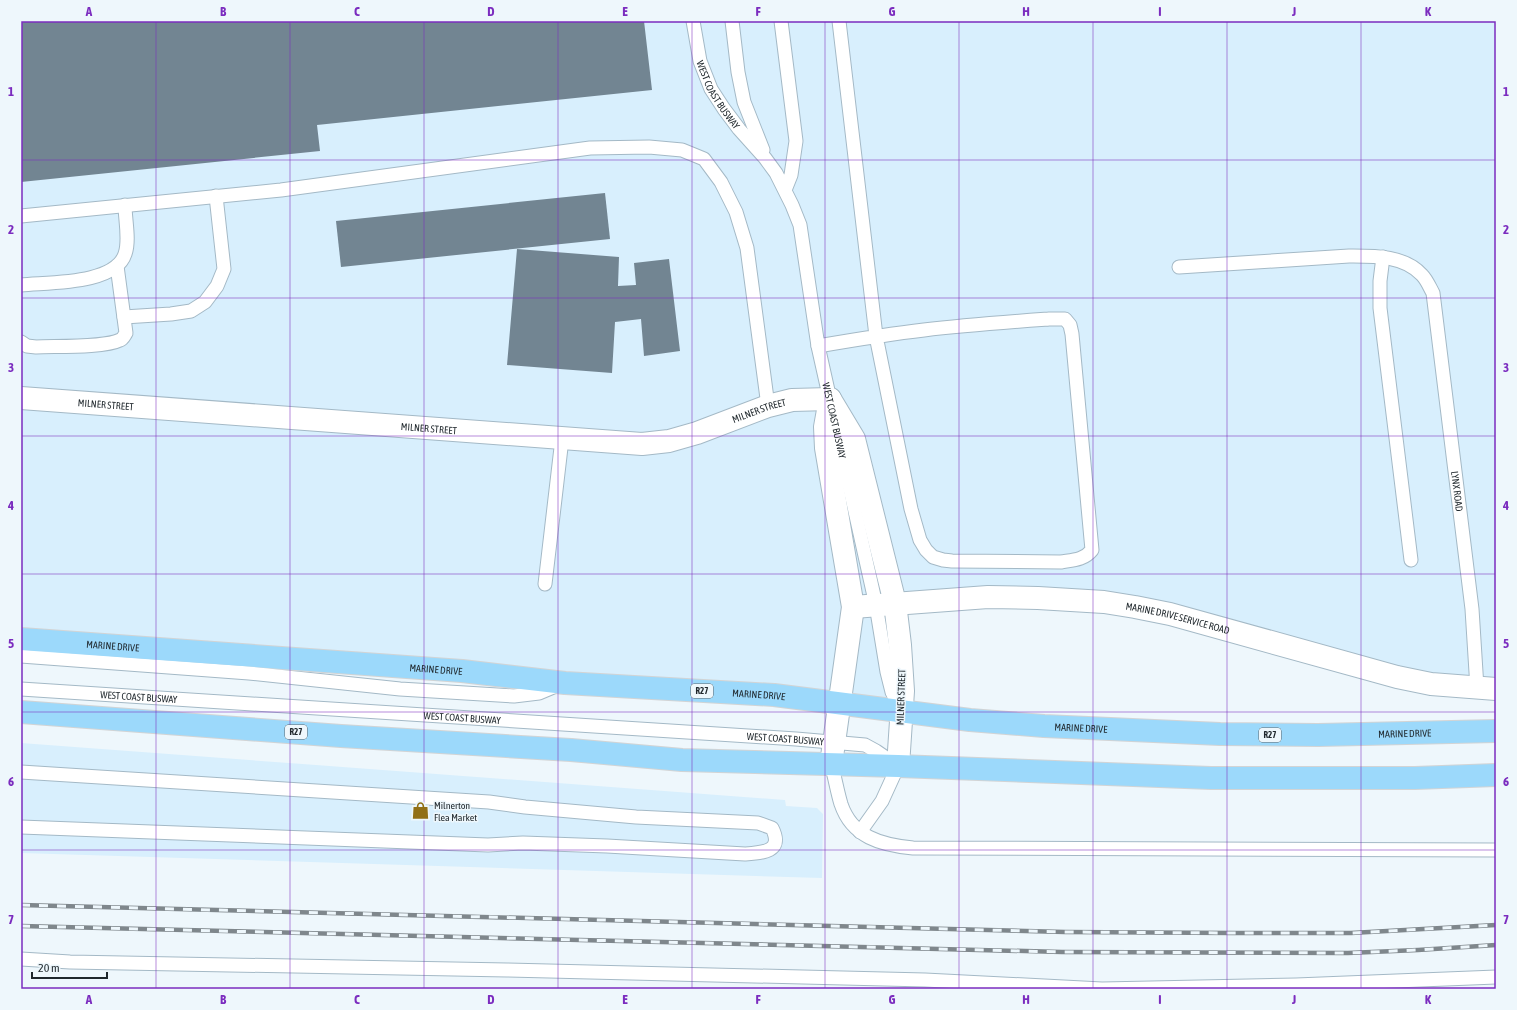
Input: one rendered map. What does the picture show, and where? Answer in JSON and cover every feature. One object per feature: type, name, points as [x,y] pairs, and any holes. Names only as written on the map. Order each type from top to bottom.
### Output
[{"type":"main road","name":"MARINE DRIVE","points":[[21,639],[462,671],[565,682],[774,695],[902,710],[970,720],[1044,726],[1220,734],[1318,735],[1496,731]]},
{"type":"main road","name":"R27","points":[[21,712],[341,736],[571,750],[682,760],[898,766],[1211,778],[1416,778],[1496,774]]},
{"type":"street","name":"MILNER STREET","points":[[21,398],[642,444],[669,441],[697,433],[768,406],[792,400],[830,399],[854,439],[885,604],[903,671],[898,766]]},
{"type":"street","points":[[830,399],[825,426],[826,448],[853,607],[831,764]]},
{"type":"street","name":"MARINE DRIVE SERVICE ROAD","points":[[853,607],[988,597],[1104,602],[1135,607],[1210,625],[1397,678],[1431,684],[1486,689]]},
{"type":"lane","name":"WEST COAST BUSWAY","points":[[693,21],[700,61],[711,89],[724,110],[776,173],[800,225],[818,346],[830,399]]},
{"type":"lane","name":"WEST COAST BUSWAY","points":[[732,21],[738,72],[744,102],[765,158]]},
{"type":"lane","points":[[781,21],[796,141],[791,175],[785,190]]},
{"type":"lane","points":[[818,346],[876,336],[925,329],[1049,319],[1066,319],[1070,325],[1072,334],[1092,550],[1088,555],[1077,560],[1061,562],[952,561],[933,557],[926,550],[920,540],[910,509],[876,336],[839,21]]},
{"type":"lane","points":[[21,216],[350,181],[590,148],[649,147],[682,150],[704,159],[721,182],[736,212],[746,248],[768,406]]},
{"type":"lane","points":[[124,317],[171,314],[191,311],[205,302],[217,286],[224,269],[216,196]]},
{"type":"lane","points":[[21,285],[88,278],[105,273],[117,266],[125,255],[125,205]]},
{"type":"lane","points":[[1179,267],[1349,256],[1383,257],[1380,281],[1380,308],[1411,560]]},
{"type":"lane","name":"LYNX ROAD","points":[[1383,257],[1405,263],[1414,268],[1422,275],[1434,293],[1472,609],[1486,689]]},
{"type":"lane","points":[[21,342],[27,346],[36,347],[97,345],[123,339],[126,333],[117,266]]},
{"type":"lane","points":[[546,584],[562,438]]},
{"type":"lane","points":[[21,656],[249,673],[400,689],[514,696],[538,692],[565,682]]},
{"type":"lane","name":"WEST COAST BUSWAY","points":[[21,690],[834,742],[865,745],[898,766]]},
{"type":"lane","points":[[831,764],[841,804],[847,816],[860,832],[882,844],[894,846],[913,848],[1496,850]]},
{"type":"lane","points":[[860,832],[882,801],[898,766]]},
{"type":"lane","points":[[21,772],[481,801],[636,818],[758,823],[772,828],[776,836],[770,851],[745,854],[607,846],[523,843],[480,844],[21,827]]},
{"type":"lane","points":[[21,960],[925,980],[1102,989],[1296,985],[1496,977]]},
{"type":"shaded area","points":[[21,21],[1496,21],[1496,691],[1170,613],[895,603],[902,710],[21,639]]},
{"type":"shaded area","name":"Milnerton Flea Market","points":[[21,743],[785,800],[786,806],[817,808],[823,814],[822,878],[21,853]]},
{"type":"building","points":[[21,21],[644,21],[652,90],[317,125],[320,151],[21,182]]},
{"type":"building","points":[[605,193],[610,239],[341,267],[336,221]]},
{"type":"building","points":[[517,249],[619,257],[618,286],[636,285],[634,263],[669,259],[680,351],[644,356],[641,319],[615,322],[612,373],[507,365]]},
{"type":"railway","points":[[21,905],[1065,932],[1351,933],[1496,925]]},
{"type":"railway","points":[[21,926],[1062,952],[1348,953],[1496,945]]},
{"type":"place","name":"Milnerton Flea Market","points":[[421,811]]}]
